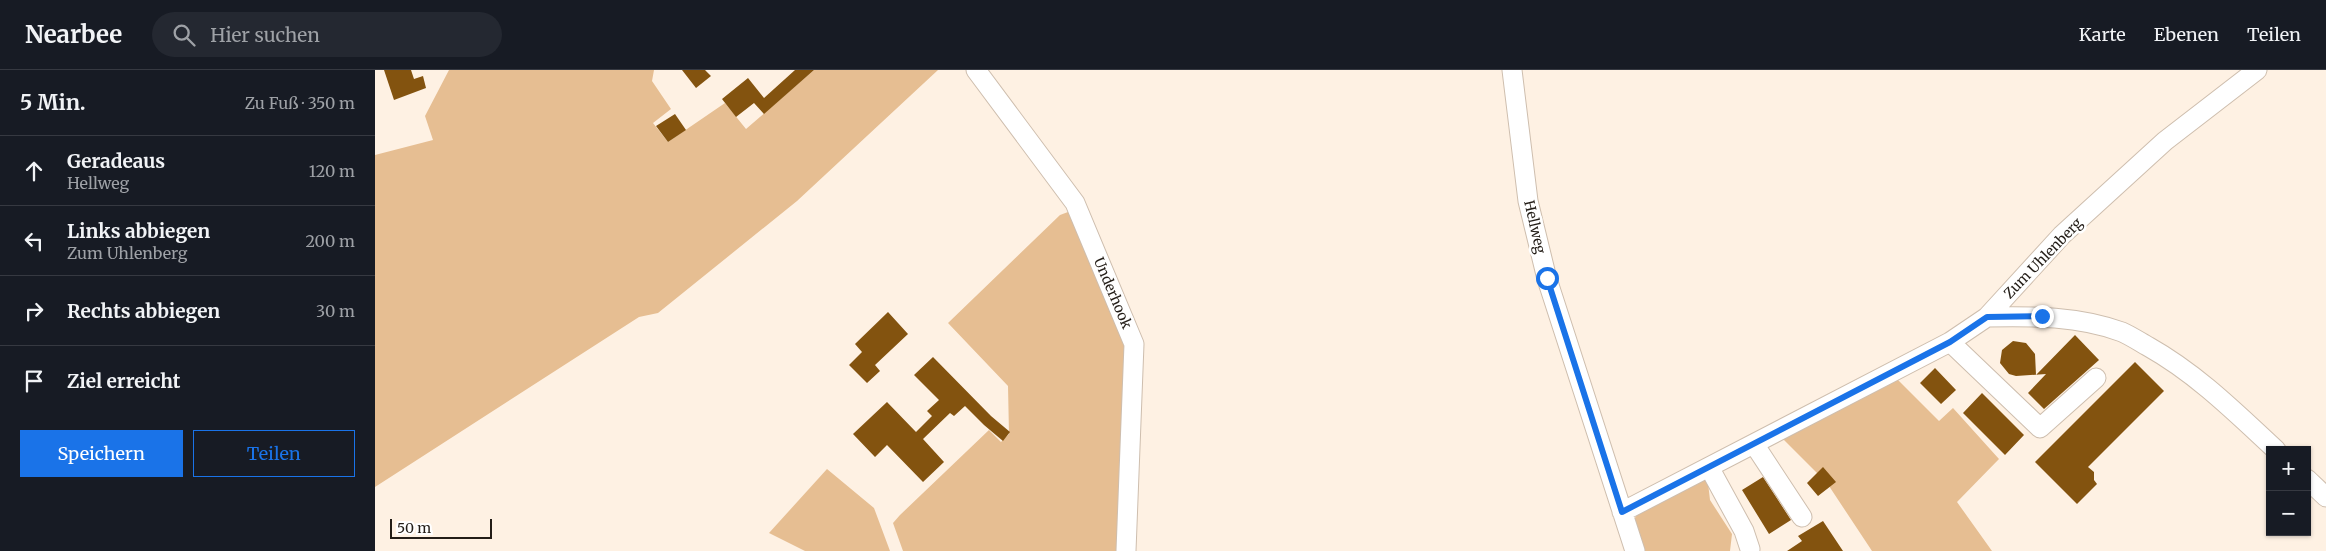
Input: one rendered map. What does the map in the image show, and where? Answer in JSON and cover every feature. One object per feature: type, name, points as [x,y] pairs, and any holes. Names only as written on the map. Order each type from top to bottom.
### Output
[{"type":"street","name":"Underhook","points":[[976,70],[1075,202],[1134,344],[1126,551]]},
{"type":"street","name":"Hellweg","points":[[1512,70],[1528,201],[1547,278],[1635,551]]},
{"type":"street","name":"Zum Uhlenberg","points":[[1622,512],[1950,342],[1987,317],[2062,235],[2165,141],[2257,70]]},
{"type":"street","points":[[1987,317],[2042,316],[2086,322],[2123,333],[2164,356],[2205,386],[2272,446]]},
{"type":"street","points":[[1950,342],[2039,428],[2096,378]]},
{"type":"street","points":[[1754,444],[1802,517]]},
{"type":"street","points":[[1709,467],[1744,531],[1750,549]]},
{"type":"street","points":[[2311,483],[2326,497]]},
{"type":"shaded area","points":[[449,70],[654,70],[652,81],[671,109],[653,123],[668,142],[725,103],[746,129],[814,70],[938,70],[797,201],[658,313],[639,317],[375,487],[375,155],[433,140],[425,116]]},
{"type":"shaded area","points":[[1068,212],[1071,214],[1128,344],[1120,551],[903,551],[893,523],[900,515],[989,430],[1001,442],[1009,434],[1008,386],[948,323],[1060,215]]},
{"type":"shaded area","points":[[1894,376],[1939,421],[1953,408],[1999,459],[1957,502],[1992,551],[1872,551],[1827,483],[1779,435]]},
{"type":"shaded area","points":[[827,469],[874,508],[890,551],[805,551],[769,533]]},
{"type":"shaded area","points":[[1699,477],[1708,483],[1710,500],[1732,534],[1730,551],[1644,551],[1634,519],[1642,509]]},
{"type":"building","points":[[384,70],[411,70],[414,79],[423,76],[426,88],[394,100]]},
{"type":"building","points":[[682,70],[705,70],[711,76],[696,88]]},
{"type":"building","points":[[795,70],[814,70],[764,114],[754,103],[736,117],[722,99],[748,78],[764,98]]},
{"type":"building","points":[[675,114],[686,130],[668,142],[656,126]]},
{"type":"building","points":[[888,312],[908,334],[875,365],[880,371],[867,383],[849,365],[862,352],[855,344]]},
{"type":"building","points":[[2075,335],[2099,360],[2044,409],[2028,393],[2046,374],[2036,375]]},
{"type":"building","points":[[2013,341],[2026,343],[2035,354],[2036,375],[2016,376],[2009,374],[2000,363],[2002,350]]},
{"type":"building","points":[[933,357],[991,416],[1010,432],[1003,441],[965,406],[954,416],[950,413],[923,439],[944,462],[923,482],[887,445],[875,457],[853,434],[887,402],[916,432],[932,416],[927,411],[939,400],[914,375]]},
{"type":"building","points":[[2135,362],[2164,391],[2088,467],[2094,472],[2094,480],[2097,484],[2077,504],[2035,462]]},
{"type":"building","points":[[1935,368],[1956,390],[1941,404],[1920,383]]},
{"type":"building","points":[[1982,393],[2024,435],[2005,455],[1963,413]]},
{"type":"building","points":[[1823,467],[1836,482],[1818,496],[1807,483]]},
{"type":"building","points":[[1763,477],[1791,520],[1769,534],[1742,490]]},
{"type":"building","points":[[1823,521],[1843,551],[1787,551],[1802,541],[1798,536]]},
{"type":"route","points":[[1547,278],[1622,512],[1950,342],[1987,317],[2042,316]]}]
